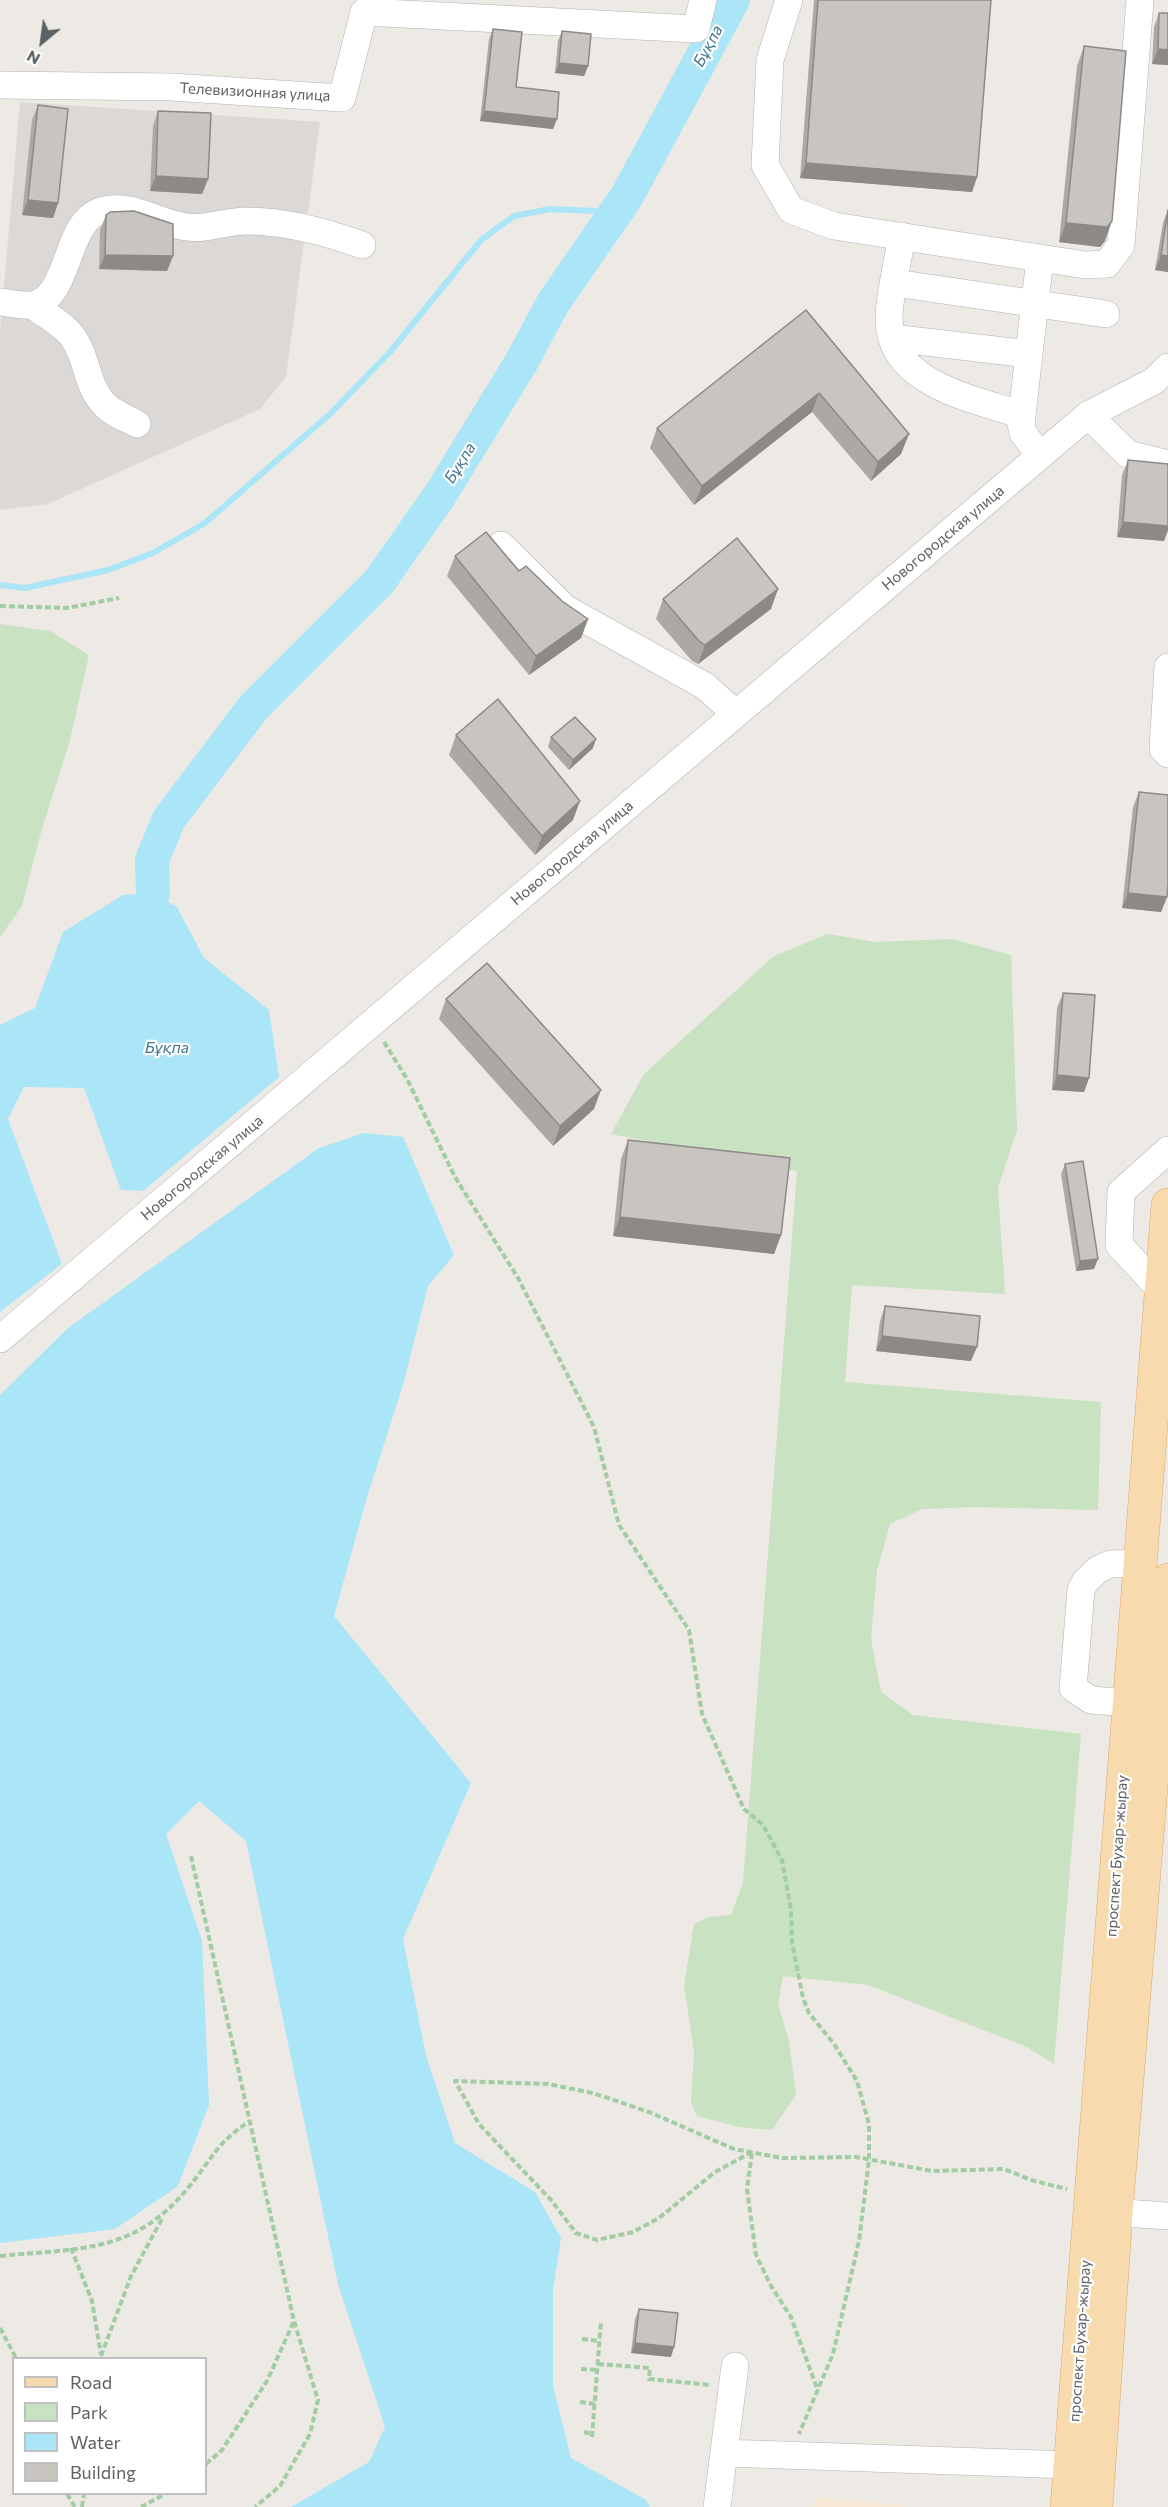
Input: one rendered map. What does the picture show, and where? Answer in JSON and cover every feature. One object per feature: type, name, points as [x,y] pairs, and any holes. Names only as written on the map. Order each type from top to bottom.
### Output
[{"type":"main road","name":"проспект Бухар-жырау","points":[[1096,2507],[1099,2206],[1129,1703],[1167,1223]]},
{"type":"main road","name":"проспект Бухар-жырау","points":[[1066,2507],[1168,1580]]},
{"type":"street","name":"Телевизионная улица","points":[[0,85],[171,87],[342,98],[364,12],[696,29],[703,0]]},
{"type":"street","points":[[789,0],[770,60],[765,165],[791,210],[834,226],[1084,265],[1107,264],[1121,245],[1140,0]]},
{"type":"street","points":[[31,305],[50,295],[86,221],[97,212],[110,209],[140,212],[186,227],[247,220],[276,224],[339,237],[362,245]]},
{"type":"street","points":[[902,237],[889,319],[892,338],[899,352],[918,374],[937,386],[1022,416]]},
{"type":"street","points":[[1040,258],[1022,416],[1023,433],[1040,456]]},
{"type":"street","points":[[895,283],[1106,314]]},
{"type":"street","points":[[0,302],[31,305],[65,327],[83,354],[95,394],[106,406],[137,423]]},
{"type":"street","points":[[892,338],[1029,354]]},
{"type":"street","name":"Новогородская улица","points":[[0,1339],[1088,415],[1163,376]]},
{"type":"street","points":[[1088,415],[1128,454],[1168,464]]},
{"type":"street","points":[[501,545],[566,609],[705,686],[736,714]]},
{"type":"street","points":[[1168,667],[1163,749],[1168,754]]},
{"type":"street","points":[[1161,1290],[1119,1245],[1121,1192],[1168,1149]]},
{"type":"street","points":[[1129,1703],[1091,1700],[1073,1688],[1081,1590],[1085,1582],[1110,1564],[1140,1563]]},
{"type":"street","points":[[1099,2206],[1168,2216]]},
{"type":"street","points":[[717,2507],[734,2377]]},
{"type":"street","points":[[724,2452],[1070,2464]]},
{"type":"path","points":[[0,606],[67,608],[119,598]]},
{"type":"path","points":[[372,1023],[407,1078],[455,1177],[518,1278],[594,1427],[620,1525],[690,1630],[702,1714],[744,1809],[763,1825],[782,1860],[791,1910],[792,1943],[803,1998],[809,2013],[834,2044],[857,2081],[868,2124],[869,2160],[859,2241],[833,2354],[790,2455]]},
{"type":"path","points":[[191,1856],[294,2321],[318,2400],[310,2434],[280,2486],[255,2507]]},
{"type":"path","points":[[752,2152],[715,2172],[659,2217],[633,2232],[597,2240],[576,2233],[551,2200],[479,2124],[455,2081],[548,2084],[593,2093],[649,2112],[734,2149],[752,2152],[782,2158],[827,2156],[932,2170],[1004,2169],[1099,2206]]},
{"type":"path","points":[[0,2256],[106,2244],[134,2235],[165,2212],[189,2187],[228,2135],[250,2121]]},
{"type":"path","points":[[752,2152],[747,2189],[756,2255],[771,2286],[791,2317],[818,2391]]},
{"type":"path","points":[[101,2357],[131,2276],[165,2212]]},
{"type":"path","points":[[71,2248],[92,2301],[101,2357]]},
{"type":"path","points":[[207,2463],[222,2450],[267,2381],[294,2321]]},
{"type":"path","points":[[584,2433],[592,2435],[601,2321]]},
{"type":"path","points":[[0,2328],[15,2357]]},
{"type":"path","points":[[582,2338],[600,2340]]},
{"type":"path","points":[[598,2364],[650,2368],[649,2379],[734,2377]]},
{"type":"path","points":[[580,2369],[597,2370]]},
{"type":"path","points":[[580,2402],[595,2404]]},
{"type":"path","points":[[141,2507],[162,2495]]},
{"type":"shaded area","points":[[20,102],[320,122],[286,377],[260,409],[48,504],[0,510],[0,332]]},
{"type":"green space","points":[[0,624],[50,631],[89,655],[70,740],[41,832],[22,906],[0,937]]},
{"type":"green space","points":[[828,934],[875,942],[952,939],[1011,955],[1017,1130],[998,1188],[1005,1294],[852,1285],[845,1382],[1101,1402],[1098,1510],[975,1507],[922,1509],[890,1524],[877,1570],[871,1639],[881,1692],[913,1715],[1081,1734],[1054,2064],[1027,2047],[868,1985],[783,1976],[778,2003],[789,2042],[796,2095],[772,2130],[739,2127],[697,2116],[691,2103],[694,2052],[684,1985],[694,1924],[709,1917],[731,1915],[743,1883],[797,1171],[611,1134],[644,1074],[774,956]]},
{"type":"sand","points":[[815,2497],[914,2507],[814,2507]]},
{"type":"water","name":"Бұқпа","points":[[153,893],[177,907],[204,958],[269,1010],[279,1077],[143,1191],[121,1190],[84,1088],[24,1087],[8,1119],[62,1264],[0,1312],[0,1025],[35,1008],[63,932],[123,895]]},
{"type":"water","points":[[364,1133],[403,1137],[454,1255],[428,1286],[403,1385],[367,1497],[334,1616],[471,1783],[403,1939],[426,2056],[455,2143],[535,2192],[561,2238],[553,2290],[553,2386],[571,2458],[646,2500],[650,2507],[291,2507],[369,2462],[385,2427],[338,2284],[246,1841],[199,1801],[166,1834],[202,1941],[209,2105],[178,2186],[115,2229],[0,2243],[0,1395],[68,1328],[319,1148]]},
{"type":"building","points":[[818,0],[991,0],[977,177],[806,163]]},
{"type":"building","points":[[1159,13],[1168,13],[1168,50],[1158,49]]},
{"type":"building","points":[[493,29],[522,32],[516,87],[559,92],[557,119],[484,111]]},
{"type":"building","points":[[562,31],[591,34],[588,66],[559,63]]},
{"type":"building","points":[[1084,46],[1126,51],[1112,221],[1107,227],[1066,223]]},
{"type":"building","points":[[38,105],[68,109],[58,203],[28,200]]},
{"type":"building","points":[[158,111],[211,113],[208,179],[156,176]]},
{"type":"building","points":[[1168,210],[1168,256],[1161,255]]},
{"type":"building","points":[[134,211],[173,224],[173,256],[105,255],[106,215],[110,212]]},
{"type":"building","points":[[806,310],[909,434],[878,462],[819,393],[702,486],[657,428]]},
{"type":"building","points":[[1128,460],[1168,464],[1168,526],[1123,522]]},
{"type":"building","points":[[486,532],[519,571],[526,566],[562,601],[588,619],[536,656],[455,556]]},
{"type":"building","points":[[737,538],[778,589],[705,645],[663,599]]},
{"type":"building","points":[[498,699],[580,801],[542,836],[456,735]]},
{"type":"building","points":[[575,717],[596,739],[573,760],[551,737]]},
{"type":"building","points":[[1139,792],[1168,795],[1167,897],[1128,893]]},
{"type":"building","points":[[487,963],[601,1090],[560,1126],[446,999]]},
{"type":"building","points":[[1063,993],[1095,995],[1089,1078],[1057,1075]]},
{"type":"building","points":[[628,1140],[790,1158],[781,1235],[620,1217]]},
{"type":"building","points":[[1083,1161],[1098,1259],[1080,1261],[1065,1164]]},
{"type":"building","points":[[885,1306],[980,1316],[977,1347],[882,1336]]},
{"type":"building","points":[[639,2309],[678,2313],[674,2347],[635,2343]]},
{"type":"waterway","name":"Бұқпа","points":[[153,893],[152,860],[169,819],[253,708],[379,582],[440,495],[522,361],[553,303],[627,196],[733,0]]},
{"type":"waterway","points":[[0,585],[25,588],[108,570],[153,553],[205,523],[330,414],[390,352],[481,240],[514,216],[550,209],[617,212]]}]
